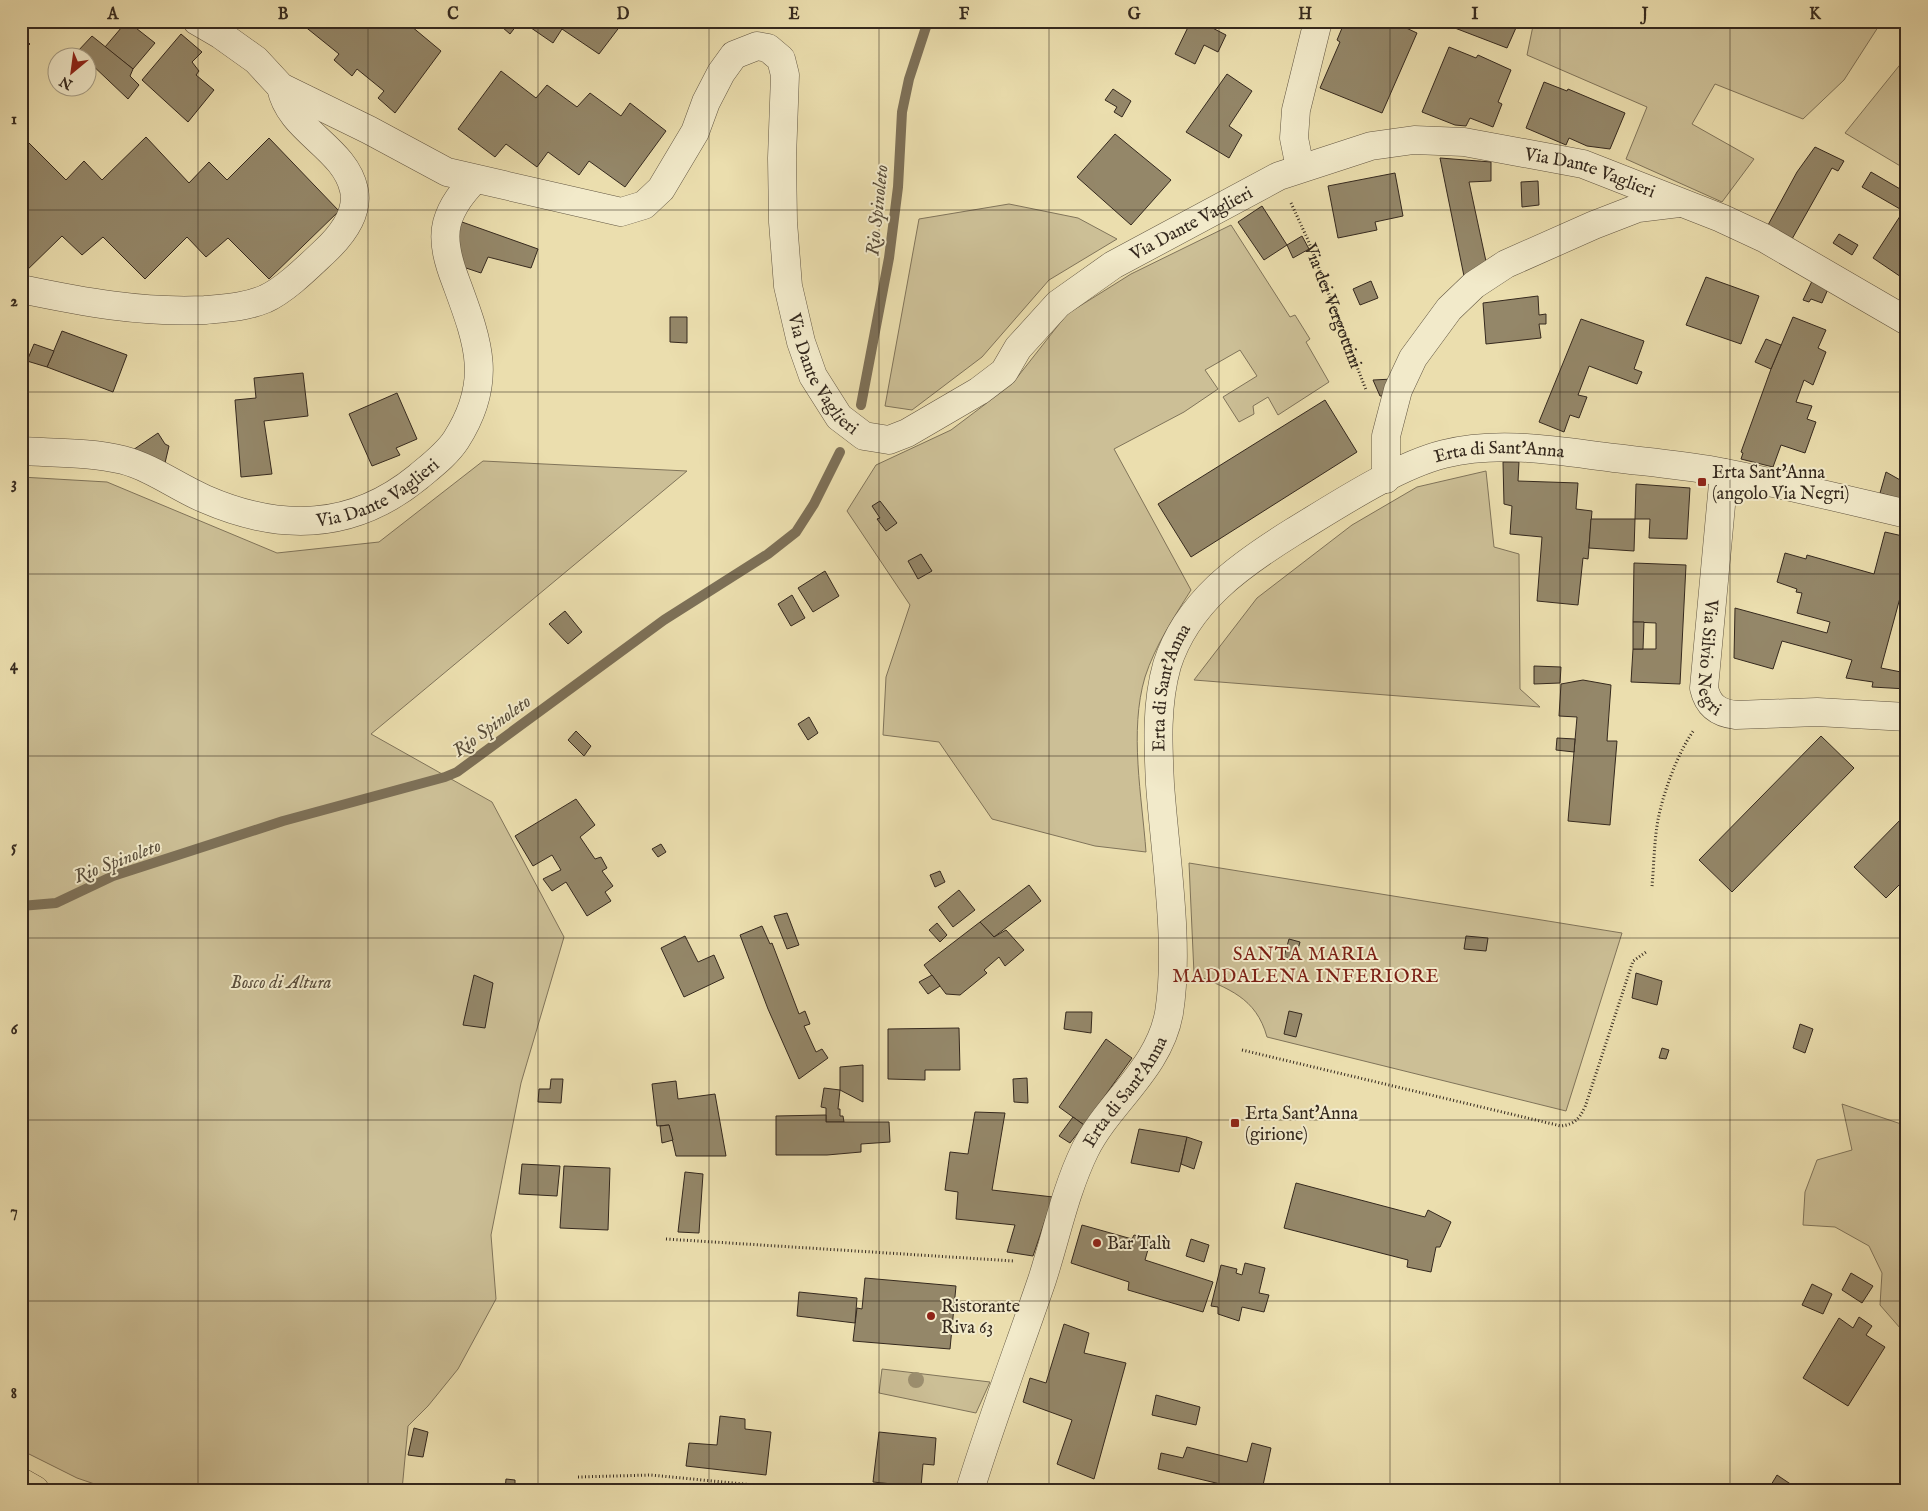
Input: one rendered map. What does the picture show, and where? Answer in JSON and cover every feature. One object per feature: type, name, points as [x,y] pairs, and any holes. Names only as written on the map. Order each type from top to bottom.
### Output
[{"type":"main road","points":[[21,1482],[35,1490]]},
{"type":"street","name":"Via Dante Vaglieri","points":[[197,21],[221,34],[256,60],[281,87],[369,130],[447,172],[621,212],[644,205],[661,188],[690,140],[710,94],[734,55],[757,46],[768,48],[782,60],[785,75],[782,158],[783,222],[788,286],[800,342],[813,376],[839,418],[864,436],[889,440],[907,433],[963,400],[1004,372],[1018,348],[1052,310],[1084,284],[1113,265],[1290,172],[1371,146],[1414,140],[1464,142],[1583,164],[1764,238],[1907,321]]},
{"type":"street","points":[[1290,172],[1296,110],[1318,21]]},
{"type":"street","name":"Via Dante Vaglieri","points":[[21,290],[92,304],[167,312],[235,308],[266,298],[306,270],[342,236],[355,202],[354,190],[348,172],[309,132],[284,101],[281,87]]},
{"type":"street","name":"Via Dante Vaglieri","points":[[21,451],[123,460],[166,477],[204,499],[252,515],[279,521],[303,522],[351,515],[403,489],[437,461],[455,442],[478,393],[480,366],[476,335],[451,268],[445,240],[446,224],[452,210],[460,196],[476,179]]},
{"type":"street","name":"Via Dante Vaglieri","points":[[1386,479],[1386,436],[1398,390],[1413,358],[1449,309],[1474,285],[1506,264],[1594,225],[1638,208],[1681,203]]},
{"type":"street","name":"Erta di Sant'Anna","points":[[970,1490],[998,1403],[1048,1263],[1061,1217],[1086,1148],[1110,1113],[1154,1056],[1163,1037],[1169,1011],[1173,943],[1158,746],[1158,710],[1167,667],[1177,641],[1196,608],[1220,582],[1278,541],[1337,505],[1415,463],[1445,454],[1480,448],[1519,446],[1724,473],[1907,514]]},
{"type":"street","name":"Via Silvio Negri","points":[[1724,473],[1704,688],[1711,704],[1724,714],[1736,715],[1817,712],[1907,717]]},
{"type":"path","name":"Via dei Vergottini","points":[[1290,172],[1308,240],[1377,421],[1386,436]]},
{"type":"path","points":[[1652,886],[1658,820],[1667,788],[1688,737],[1711,704]]},
{"type":"path","points":[[1242,1050],[1561,1126],[1572,1125],[1580,1117],[1585,1107],[1633,960],[1646,952]]},
{"type":"path","points":[[666,1239],[1048,1263]]},
{"type":"path","points":[[578,1477],[651,1475],[805,1490]]},
{"type":"green space","points":[[1534,21],[1882,21],[1844,80],[1803,119],[1715,84],[1692,124],[1754,159],[1722,202],[1626,159],[1647,107],[1527,55]]},
{"type":"green space","points":[[1907,56],[1907,170],[1845,133]]},
{"type":"green space","points":[[1009,204],[1078,218],[1117,239],[1049,280],[982,357],[912,410],[885,406],[919,219]]},
{"type":"green space","points":[[1231,225],[1290,317],[1295,315],[1310,339],[1306,342],[1329,382],[1278,415],[1268,397],[1253,406],[1254,414],[1239,422],[1223,397],[1257,376],[1240,350],[1205,370],[1218,389],[1184,412],[1114,449],[1191,590],[1154,654],[1145,677],[1140,698],[1137,742],[1146,852],[1095,846],[992,819],[939,742],[883,735],[886,677],[910,605],[847,511],[876,465],[951,430],[1012,384],[1067,314],[1131,274]]},
{"type":"green space","name":"Bosco di Altura","points":[[483,461],[687,471],[371,734],[492,802],[564,937],[521,1083],[491,1235],[496,1299],[458,1369],[428,1406],[408,1426],[402,1490],[112,1490],[77,1478],[21,1450],[21,477],[107,482],[277,553],[379,542]]},
{"type":"green space","points":[[1486,471],[1494,547],[1519,554],[1520,689],[1540,707],[1194,680],[1257,598],[1352,525],[1417,487]]},
{"type":"green space","points":[[1189,863],[1622,933],[1566,1111],[1267,1037],[1256,1012],[1248,1003],[1229,990],[1194,974]]},
{"type":"green space","points":[[1842,1104],[1907,1126],[1907,1336],[1880,1305],[1882,1273],[1869,1246],[1835,1227],[1803,1225],[1805,1192],[1817,1160],[1852,1150]]},
{"type":"green space","points":[[882,1369],[990,1382],[976,1413],[879,1393]]},
{"type":"building","points":[[127,21],[155,43],[133,69],[105,47]]},
{"type":"building","points":[[298,21],[405,21],[441,51],[395,113],[378,98],[384,91],[357,69],[352,76],[334,60],[339,54]]},
{"type":"building","points":[[495,21],[520,21],[510,34]]},
{"type":"building","points":[[521,21],[624,21],[599,54],[562,29],[553,43]]},
{"type":"building","points":[[1191,21],[1199,21],[1226,35],[1218,52],[1204,45],[1195,64],[1175,54]]},
{"type":"building","points":[[1345,21],[1391,21],[1417,33],[1382,113],[1320,88],[1340,42],[1337,40]]},
{"type":"building","points":[[1449,21],[1519,21],[1507,48],[1447,25]]},
{"type":"building","points":[[181,34],[202,52],[192,62],[199,71],[196,75],[214,90],[188,122],[142,80]]},
{"type":"building","points":[[21,35],[30,44],[21,53]]},
{"type":"building","points":[[92,36],[133,69],[130,76],[139,85],[128,99],[98,70],[98,48],[81,48]]},
{"type":"building","points":[[1449,47],[1476,58],[1478,55],[1511,70],[1498,102],[1502,104],[1493,127],[1470,118],[1466,126],[1455,125],[1422,112]]},
{"type":"building","points":[[501,71],[536,98],[547,85],[577,107],[590,93],[621,116],[630,103],[666,131],[625,187],[589,161],[579,175],[548,152],[537,167],[506,144],[495,157],[458,129]]},
{"type":"building","points":[[1227,74],[1252,91],[1229,126],[1242,135],[1229,158],[1186,132]]},
{"type":"building","points":[[1544,82],[1567,91],[1568,89],[1625,113],[1610,149],[1587,146],[1569,138],[1566,145],[1526,128]]},
{"type":"building","points":[[1113,89],[1131,101],[1122,117],[1114,112],[1117,107],[1105,100]]},
{"type":"building","points":[[1115,134],[1171,180],[1131,225],[1077,177]]},
{"type":"building","points":[[146,137],[189,183],[209,162],[227,180],[269,138],[339,211],[269,279],[228,238],[206,257],[187,237],[145,279],[103,237],[82,255],[62,236],[21,276],[21,140],[24,138],[66,180],[84,161],[102,180]]},
{"type":"building","points":[[1815,147],[1844,161],[1838,171],[1832,168],[1792,239],[1768,225],[1797,172]]},
{"type":"building","points":[[1440,158],[1491,162],[1491,181],[1469,182],[1487,266],[1465,281]]},
{"type":"building","points":[[1871,172],[1907,193],[1907,199],[1900,209],[1862,187]]},
{"type":"building","points":[[1395,173],[1403,216],[1375,222],[1377,230],[1338,238],[1328,186]]},
{"type":"building","points":[[1538,181],[1539,205],[1522,207],[1521,182]]},
{"type":"building","points":[[1262,206],[1287,245],[1264,260],[1238,222]]},
{"type":"building","points":[[1904,210],[1907,211],[1907,281],[1873,258]]},
{"type":"building","points":[[462,222],[538,249],[531,268],[488,257],[481,273],[457,265],[457,234]]},
{"type":"building","points":[[1839,234],[1858,245],[1852,255],[1833,243]]},
{"type":"building","points":[[1302,236],[1309,249],[1293,258],[1287,245]]},
{"type":"building","points":[[1706,277],[1759,296],[1741,344],[1686,325]]},
{"type":"building","points":[[1813,279],[1828,289],[1822,303],[1811,299],[1809,302],[1803,300]]},
{"type":"building","points":[[1371,281],[1378,298],[1360,305],[1353,289]]},
{"type":"building","points":[[1538,296],[1539,315],[1546,314],[1546,324],[1539,324],[1541,338],[1486,344],[1483,303]]},
{"type":"building","points":[[670,317],[687,317],[687,343],[670,342]]},
{"type":"building","points":[[1793,317],[1826,330],[1818,348],[1826,352],[1813,385],[1804,380],[1796,402],[1812,406],[1807,419],[1816,422],[1805,453],[1781,445],[1773,467],[1741,459],[1743,453],[1741,452],[1771,369]]},
{"type":"building","points":[[1581,319],[1644,341],[1634,369],[1642,372],[1637,384],[1589,366],[1578,395],[1587,397],[1579,418],[1570,415],[1564,432],[1539,422]]},
{"type":"building","points":[[62,331],[127,355],[113,392],[47,367]]},
{"type":"building","points":[[1766,339],[1781,345],[1771,369],[1755,362]]},
{"type":"building","points":[[34,344],[54,351],[47,367],[27,361]]},
{"type":"building","points":[[21,361],[27,363],[22,375],[21,374]]},
{"type":"building","points":[[303,373],[308,416],[264,421],[272,474],[241,477],[235,400],[256,398],[254,378]]},
{"type":"building","points":[[1393,379],[1387,396],[1380,396],[1373,380]]},
{"type":"building","points":[[397,393],[417,439],[396,448],[400,455],[372,466],[349,414]]},
{"type":"building","points":[[1325,400],[1357,452],[1191,557],[1158,504]]},
{"type":"building","points":[[158,433],[165,444],[169,446],[165,463],[130,452]]},
{"type":"building","points":[[1503,462],[1519,462],[1518,481],[1578,483],[1576,509],[1592,511],[1588,559],[1583,558],[1578,605],[1537,601],[1542,537],[1510,534],[1512,506],[1504,504]]},
{"type":"building","points":[[1886,472],[1902,481],[1907,472],[1907,501],[1880,493]]},
{"type":"building","points":[[1636,484],[1690,488],[1687,539],[1649,538],[1650,519],[1635,519]]},
{"type":"building","points":[[880,501],[897,523],[886,531],[877,519],[880,518],[872,506]]},
{"type":"building","points":[[1591,519],[1635,519],[1634,551],[1589,548]]},
{"type":"building","points":[[1885,532],[1907,537],[1907,572],[1881,668],[1906,673],[1907,668],[1907,689],[1872,687],[1873,682],[1846,678],[1852,660],[1782,641],[1773,669],[1734,658],[1735,608],[1827,633],[1830,622],[1797,613],[1802,593],[1796,592],[1797,589],[1777,582],[1785,553],[1806,559],[1807,555],[1874,574]]},
{"type":"building","points":[[921,554],[932,571],[918,579],[908,561]]},
{"type":"building","points":[[1634,563],[1686,565],[1680,684],[1631,682],[1633,649],[1656,649],[1656,623],[1633,622]]},
{"type":"building","points":[[825,571],[839,596],[813,612],[798,588]]},
{"type":"building","points":[[792,595],[805,618],[791,626],[778,604]]},
{"type":"building","points":[[565,611],[582,632],[568,644],[549,624]]},
{"type":"building","points":[[1633,622],[1644,622],[1643,649],[1633,649]]},
{"type":"building","points":[[1534,666],[1561,667],[1560,683],[1534,684]]},
{"type":"building","points":[[1583,680],[1611,685],[1607,741],[1617,741],[1610,825],[1568,821],[1577,717],[1559,716],[1561,684]]},
{"type":"building","points":[[809,717],[818,733],[808,740],[798,724]]},
{"type":"building","points":[[576,731],[591,746],[584,756],[568,740]]},
{"type":"building","points":[[1821,736],[1854,768],[1732,892],[1699,860]]},
{"type":"building","points":[[1557,738],[1575,739],[1574,752],[1556,750]]},
{"type":"building","points":[[576,799],[595,825],[580,837],[595,859],[601,857],[607,868],[602,871],[613,886],[605,892],[611,901],[587,916],[566,882],[552,891],[543,879],[561,870],[552,855],[533,866],[515,836]]},
{"type":"building","points":[[1907,813],[1907,877],[1886,898],[1854,867]]},
{"type":"building","points":[[661,844],[666,852],[658,857],[652,849]]},
{"type":"building","points":[[940,871],[945,882],[935,887],[930,875]]},
{"type":"building","points":[[1029,885],[1041,901],[994,937],[980,922]]},
{"type":"building","points":[[959,890],[975,910],[953,927],[938,907]]},
{"type":"building","points":[[787,913],[799,945],[787,949],[774,916]]},
{"type":"building","points":[[980,922],[994,937],[1006,930],[1024,950],[1005,966],[999,957],[984,970],[987,973],[960,995],[946,994],[924,965]]},
{"type":"building","points":[[937,923],[947,935],[940,942],[929,930]]},
{"type":"building","points":[[762,926],[770,944],[772,943],[799,1014],[805,1011],[810,1024],[804,1026],[816,1052],[822,1049],[828,1058],[799,1079],[768,1009],[740,935]]},
{"type":"building","points":[[685,936],[698,962],[714,955],[724,978],[684,997],[661,948]]},
{"type":"building","points":[[1466,936],[1488,938],[1486,951],[1464,949]]},
{"type":"building","points":[[1289,939],[1300,942],[1295,960],[1284,957]]},
{"type":"building","points":[[1636,973],[1662,981],[1657,1005],[1632,998]]},
{"type":"building","points":[[474,975],[493,983],[485,1028],[463,1025]]},
{"type":"building","points":[[932,975],[940,986],[928,994],[919,982]]},
{"type":"building","points":[[1289,1011],[1302,1014],[1296,1037],[1284,1034]]},
{"type":"building","points":[[1066,1012],[1092,1012],[1091,1033],[1064,1029]]},
{"type":"building","points":[[1800,1024],[1813,1029],[1805,1053],[1793,1048]]},
{"type":"building","points":[[959,1028],[960,1070],[925,1070],[925,1080],[888,1079],[888,1029]]},
{"type":"building","points":[[1106,1039],[1132,1058],[1084,1125],[1059,1107]]},
{"type":"building","points":[[1662,1048],[1669,1050],[1666,1059],[1659,1058]]},
{"type":"building","points":[[863,1065],[863,1102],[840,1090],[840,1067]]},
{"type":"building","points":[[1027,1078],[1028,1103],[1014,1102],[1013,1079]]},
{"type":"building","points":[[551,1079],[563,1079],[561,1103],[538,1102],[539,1089],[550,1089]]},
{"type":"building","points":[[676,1081],[678,1099],[715,1094],[726,1156],[676,1156],[669,1125],[657,1126],[652,1084]]},
{"type":"building","points":[[824,1088],[840,1090],[838,1109],[840,1109],[840,1116],[843,1116],[844,1122],[826,1122],[826,1108],[821,1107]]},
{"type":"building","points":[[975,1112],[1005,1113],[992,1190],[1053,1197],[1033,1256],[1007,1252],[1015,1225],[956,1219],[958,1192],[945,1190],[950,1152],[968,1154]]},
{"type":"building","points":[[826,1115],[826,1122],[889,1122],[890,1142],[861,1144],[861,1152],[827,1155],[776,1155],[776,1116]]},
{"type":"building","points":[[1073,1117],[1084,1125],[1070,1143],[1059,1136]]},
{"type":"building","points":[[669,1125],[673,1140],[662,1143],[660,1126]]},
{"type":"building","points":[[1139,1129],[1187,1137],[1179,1172],[1131,1163]]},
{"type":"building","points":[[1187,1137],[1202,1142],[1194,1169],[1181,1164]]},
{"type":"building","points":[[522,1164],[560,1166],[557,1196],[519,1194]]},
{"type":"building","points":[[564,1166],[610,1168],[608,1230],[560,1228]]},
{"type":"building","points":[[685,1172],[703,1174],[699,1233],[678,1232]]},
{"type":"building","points":[[1296,1183],[1425,1217],[1428,1210],[1451,1222],[1440,1247],[1436,1247],[1431,1272],[1407,1267],[1408,1260],[1284,1228]]},
{"type":"building","points":[[1082,1225],[1132,1239],[1134,1235],[1151,1239],[1145,1260],[1213,1282],[1203,1312],[1128,1290],[1129,1282],[1071,1263]]},
{"type":"building","points":[[1191,1239],[1209,1245],[1204,1262],[1186,1256]]},
{"type":"building","points":[[1245,1263],[1265,1268],[1259,1293],[1269,1295],[1264,1312],[1242,1307],[1239,1321],[1218,1314],[1218,1307],[1211,1306],[1221,1265],[1237,1269],[1236,1273],[1242,1275]]},
{"type":"building","points":[[1851,1273],[1873,1286],[1862,1303],[1842,1290]]},
{"type":"building","points":[[865,1278],[956,1286],[950,1349],[853,1341],[857,1308],[862,1309]]},
{"type":"building","points":[[1812,1284],[1832,1294],[1823,1314],[1802,1305]]},
{"type":"building","points":[[799,1292],[857,1298],[855,1323],[797,1316]]},
{"type":"building","points":[[1859,1317],[1872,1326],[1866,1335],[1885,1347],[1848,1406],[1803,1378],[1839,1318],[1853,1328]]},
{"type":"building","points":[[1064,1324],[1089,1333],[1084,1353],[1126,1363],[1094,1479],[1057,1464],[1072,1420],[1023,1402],[1030,1378],[1046,1383]]},
{"type":"building","points":[[1156,1395],[1200,1407],[1196,1425],[1152,1415]]},
{"type":"building","points":[[720,1416],[745,1419],[745,1429],[771,1432],[766,1475],[686,1466],[689,1443],[717,1445]]},
{"type":"building","points":[[414,1428],[428,1432],[423,1457],[408,1455]]},
{"type":"building","points":[[879,1432],[936,1438],[934,1465],[923,1464],[921,1487],[873,1482]]},
{"type":"building","points":[[1252,1443],[1271,1448],[1262,1490],[1245,1490],[1158,1469],[1161,1453],[1183,1458],[1187,1447],[1247,1462]]},
{"type":"building","points":[[1777,1475],[1798,1489],[1768,1490]]},
{"type":"building","points":[[506,1479],[515,1480],[515,1490],[505,1490]]},
{"type":"waterway","name":"Rio Spinoleto","points":[[861,405],[889,258],[898,187],[902,112],[909,79],[928,21]]},
{"type":"waterway","name":"Rio Spinoleto","points":[[21,906],[56,903],[113,876],[283,821],[445,777],[457,772],[664,620],[768,554],[796,532],[814,504],[840,452]]},
{"type":"place","name":"Erta Sant'Anna (angolo Via Negri)","points":[[1702,482]]},
{"type":"place","name":"Erta Sant'Anna (girione)","points":[[1235,1123]]},
{"type":"place","name":"Bar Talù","points":[[1097,1243]]},
{"type":"place","name":"Ristorante Riva 63","points":[[931,1316]]},
{"type":"district","name":"SANTA MARIA MADDALENA INFERIORE","points":[[1306,964]]}]
